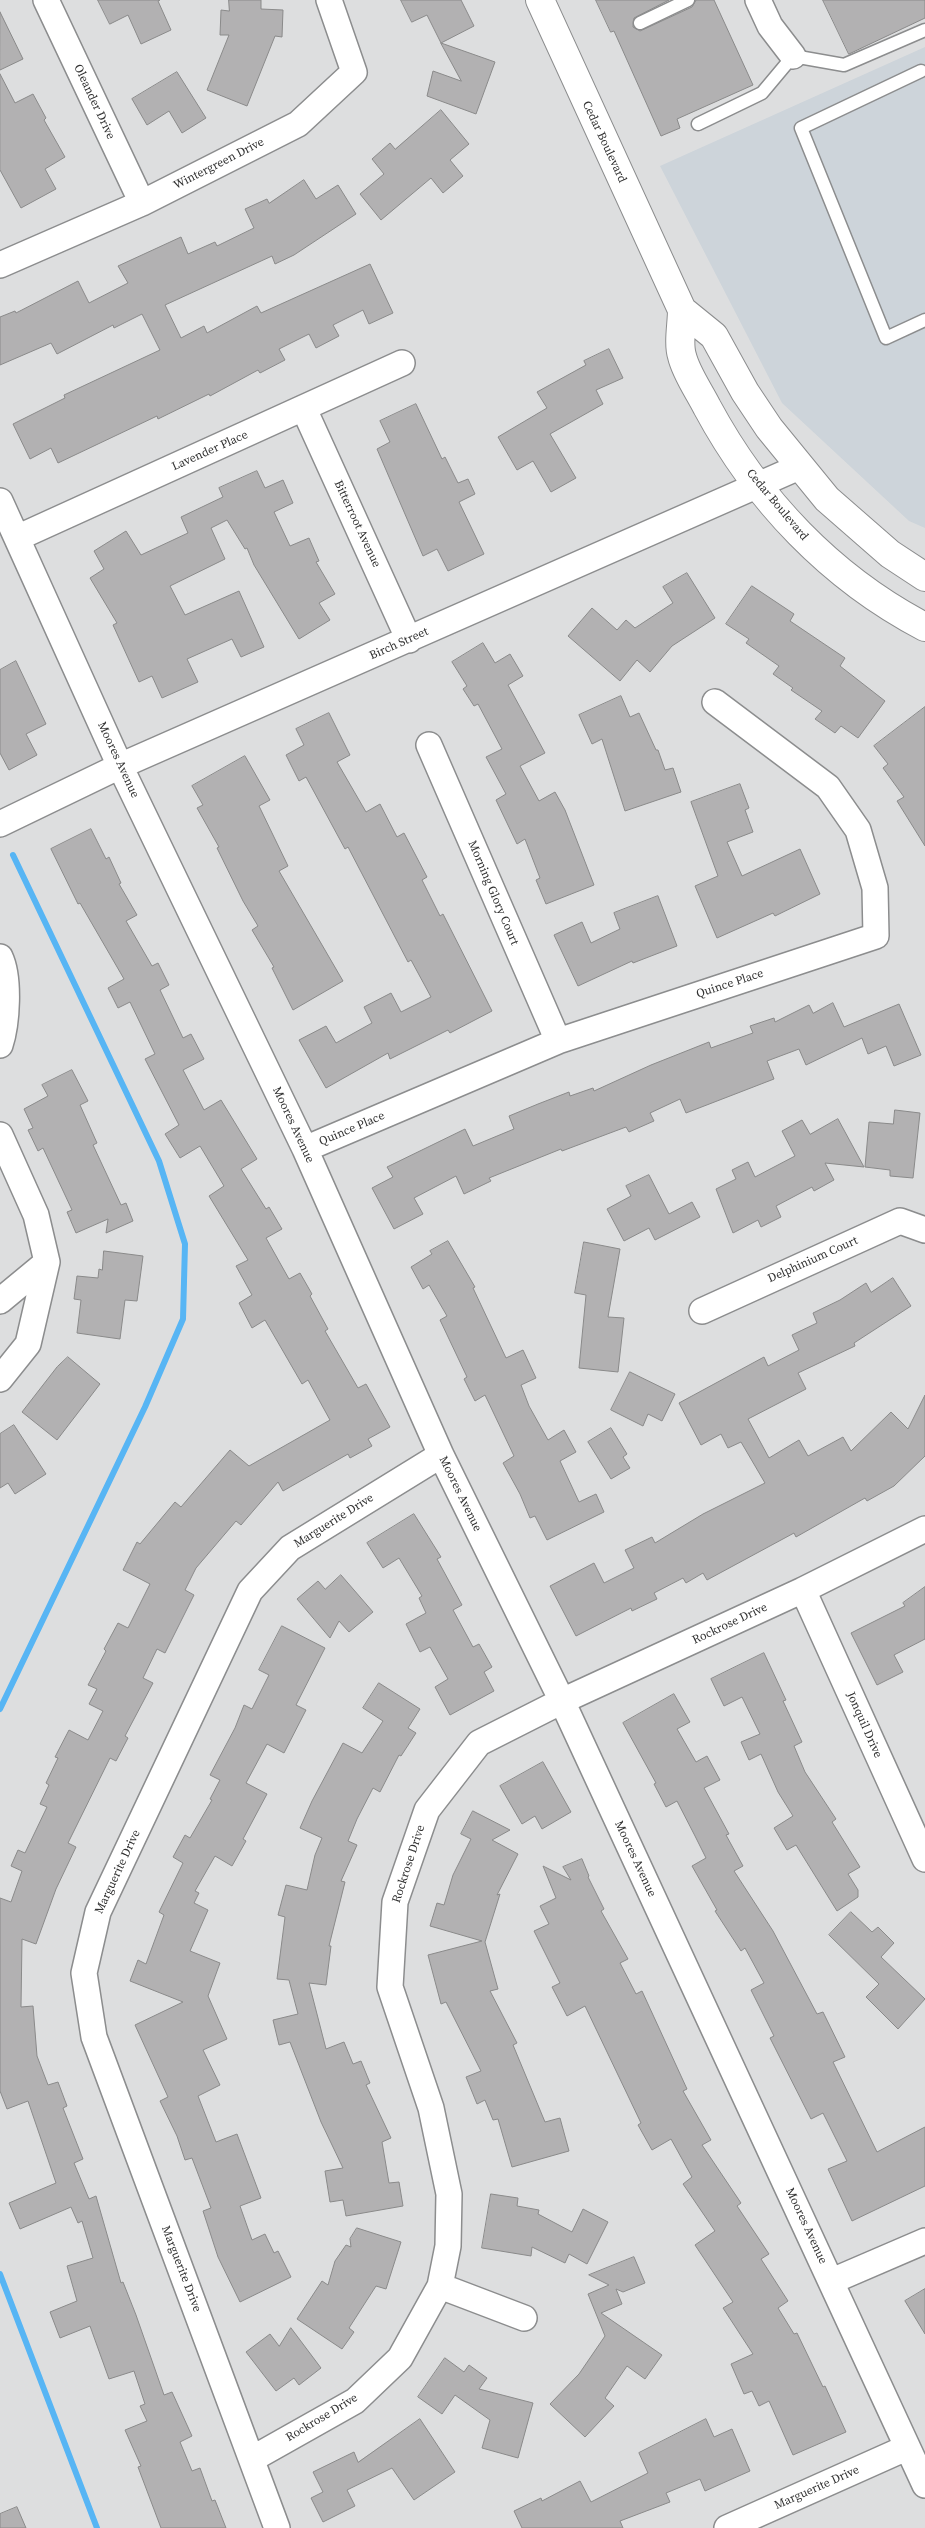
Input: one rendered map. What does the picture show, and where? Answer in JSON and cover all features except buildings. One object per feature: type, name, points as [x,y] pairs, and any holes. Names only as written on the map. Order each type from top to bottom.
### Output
[{"type":"main road","name":"Cedar Boulevard","points":[[540,0],[682,310],[682,355],[711,413],[757,485],[793,528],[828,562],[864,590],[925,627]]},
{"type":"main road","name":"Cedar Boulevard","points":[[682,310],[714,336],[745,392],[799,467],[827,500],[890,554],[925,576]]},
{"type":"street","name":"Oleander Drive","points":[[46,0],[142,203]]},
{"type":"street","name":"Wintergreen Drive","points":[[0,266],[142,203],[298,124],[354,72],[329,0]]},
{"type":"street","points":[[758,0],[770,26],[793,56]]},
{"type":"street","name":"Lavender Place","points":[[17,538],[402,363]]},
{"type":"street","name":"Bitterroot Avenue","points":[[304,409],[409,640]]},
{"type":"street","name":"Birch Street","points":[[0,824],[120,766],[799,467]]},
{"type":"street","name":"Moores Avenue","points":[[0,501],[120,766],[305,1149],[441,1455],[562,1701],[832,2281],[906,2448],[925,2485]]},
{"type":"street","name":"Quince Place","points":[[305,1149],[558,1041],[876,936],[875,888],[858,830],[828,787],[715,702]]},
{"type":"street","name":"Morning Glory Court","points":[[429,745],[558,1041]]},
{"type":"street","points":[[0,958],[5,967],[5,1029],[0,1045]]},
{"type":"street","points":[[0,1134],[36,1215],[47,1262],[28,1344],[0,1379]]},
{"type":"street","name":"Delphinium Court","points":[[702,1311],[900,1220],[925,1230]]},
{"type":"street","points":[[0,1301],[47,1262]]},
{"type":"street","name":"Marguerite Drive","points":[[278,2528],[94,2037],[84,1973],[98,1912],[250,1591],[290,1548],[441,1455]]},
{"type":"street","name":"Rockrose Drive","points":[[252,2459],[355,2400],[400,2358],[440,2286],[448,2246],[449,2194],[431,2108],[390,1988],[395,1902],[427,1810],[479,1743],[562,1701],[803,1590],[925,1529]]},
{"type":"street","name":"Jonquil Drive","points":[[803,1590],[925,1859]]},
{"type":"street","points":[[832,2281],[925,2241]]},
{"type":"street","points":[[440,2286],[524,2318]]},
{"type":"street","name":"Marguerite Drive","points":[[728,2528],[906,2448]]},
{"type":"lane","points":[[640,23],[688,0]]},
{"type":"lane","points":[[698,124],[762,93],[793,56],[844,65],[925,30]]},
{"type":"lane","points":[[924,74],[801,128],[886,338],[925,320]]},
{"type":"shaded area","points":[[925,47],[925,528],[909,521],[782,403],[660,166]]},
{"type":"waterway","points":[[0,1709],[145,1407],[183,1319],[185,1244],[159,1161],[13,855]]},
{"type":"waterway","points":[[0,2274],[97,2528]]}]
